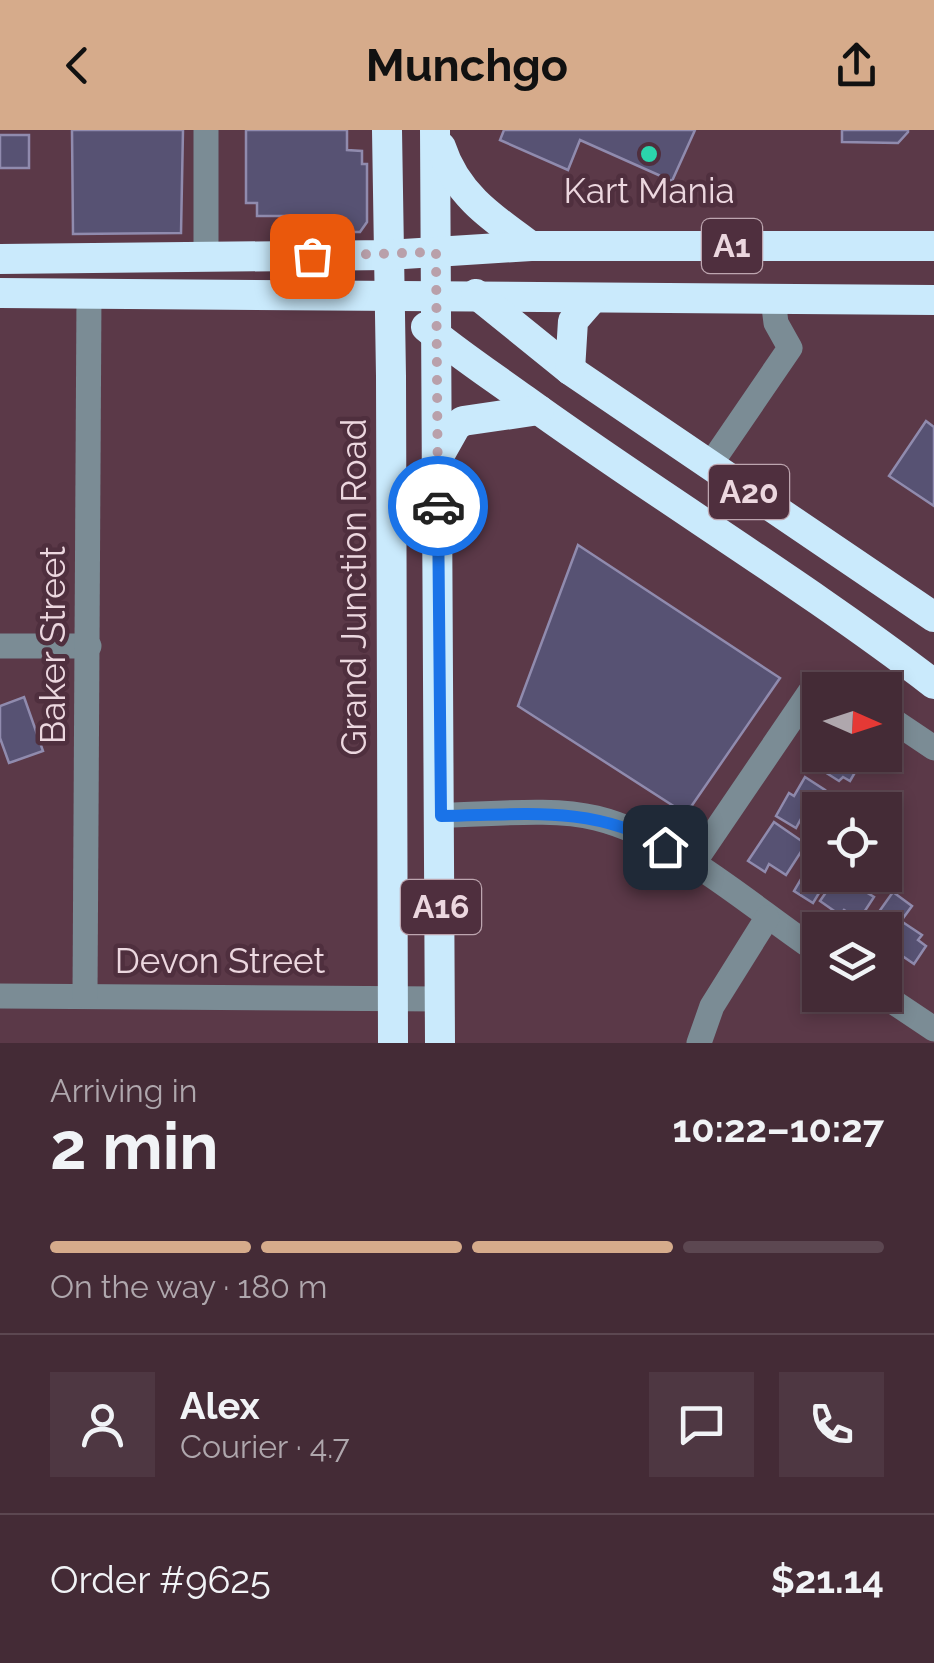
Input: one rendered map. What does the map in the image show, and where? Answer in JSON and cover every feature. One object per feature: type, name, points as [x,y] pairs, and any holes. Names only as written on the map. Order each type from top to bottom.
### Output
[{"type":"highway","name":"Grand Junction Road","points":[[387,130],[393,1043]]},
{"type":"highway","points":[[435,130],[447,166],[464,194],[531,246]]},
{"type":"highway","name":"A16","points":[[435,130],[440,1043]]},
{"type":"highway","name":"A1","points":[[0,259],[388,255],[531,246],[934,246]]},
{"type":"highway","name":"A20","points":[[436,252],[478,297],[570,370],[927,609]]},
{"type":"highway","name":"A1","points":[[0,293],[934,300]]},
{"type":"highway","name":"A20","points":[[389,296],[436,336],[539,410],[934,684]]},
{"type":"highway","points":[[570,370],[572,321],[593,298]]},
{"type":"highway","points":[[437,459],[450,434],[463,421],[539,410]]},
{"type":"highway","points":[[884,646],[927,609]]},
{"type":"highway","points":[[392,784],[441,816],[392,852]]},
{"type":"street","points":[[206,130],[206,257]]},
{"type":"street","name":"Baker Street","points":[[84,996],[89,294]]},
{"type":"street","points":[[710,465],[790,348],[776,323],[773,299]]},
{"type":"street","points":[[0,646],[89,646]]},
{"type":"street","points":[[693,864],[802,704]]},
{"type":"street","points":[[902,726],[934,748]]},
{"type":"street","points":[[441,816],[592,817],[637,830],[693,864],[802,941]]},
{"type":"street","points":[[698,1043],[712,1006],[766,918]]},
{"type":"street","name":"Devon Street","points":[[0,996],[440,999]]},
{"type":"street","points":[[902,1008],[934,1029]]},
{"type":"building","points":[[72,130],[183,130],[181,233],[73,234]]},
{"type":"building","points":[[246,130],[347,130],[347,150],[362,151],[362,164],[367,164],[367,222],[360,232],[304,232],[304,222],[294,222],[294,216],[257,216],[257,203],[246,203]]},
{"type":"building","name":"Kart Mania","points":[[504,130],[695,130],[672,181],[580,140],[568,170],[500,140]]},
{"type":"building","points":[[842,130],[908,132],[898,143],[842,142]]},
{"type":"building","points":[[0,135],[29,135],[29,168],[0,168]]},
{"type":"building","points":[[926,421],[934,427],[934,506],[889,476]]},
{"type":"building","points":[[578,545],[780,678],[686,814],[518,706]]},
{"type":"building","points":[[24,697],[43,751],[9,763],[0,738],[0,706]]},
{"type":"building","points":[[825,772],[855,772],[850,781],[843,777],[839,781]]},
{"type":"building","points":[[805,777],[825,790],[802,792],[802,817],[796,828],[776,816],[789,793],[794,796]]},
{"type":"building","points":[[774,822],[802,841],[802,850],[786,875],[769,864],[765,872],[748,861]]},
{"type":"building","points":[[802,877],[802,892],[820,892],[813,903],[794,891]]},
{"type":"building","points":[[826,892],[866,892],[874,897],[864,912],[836,912],[820,901]]},
{"type":"building","points":[[893,892],[912,906],[902,920],[902,912],[879,912]]},
{"type":"building","points":[[902,922],[922,935],[918,940],[926,946],[914,964],[902,956]]},
{"type":"way so far","points":[[312,256],[436,252],[438,506]]},
{"type":"place","name":"Kart Mania","points":[[649,154]]},
{"type":"route","points":[[438,506],[441,816],[592,817],[637,830],[665,847]]}]
